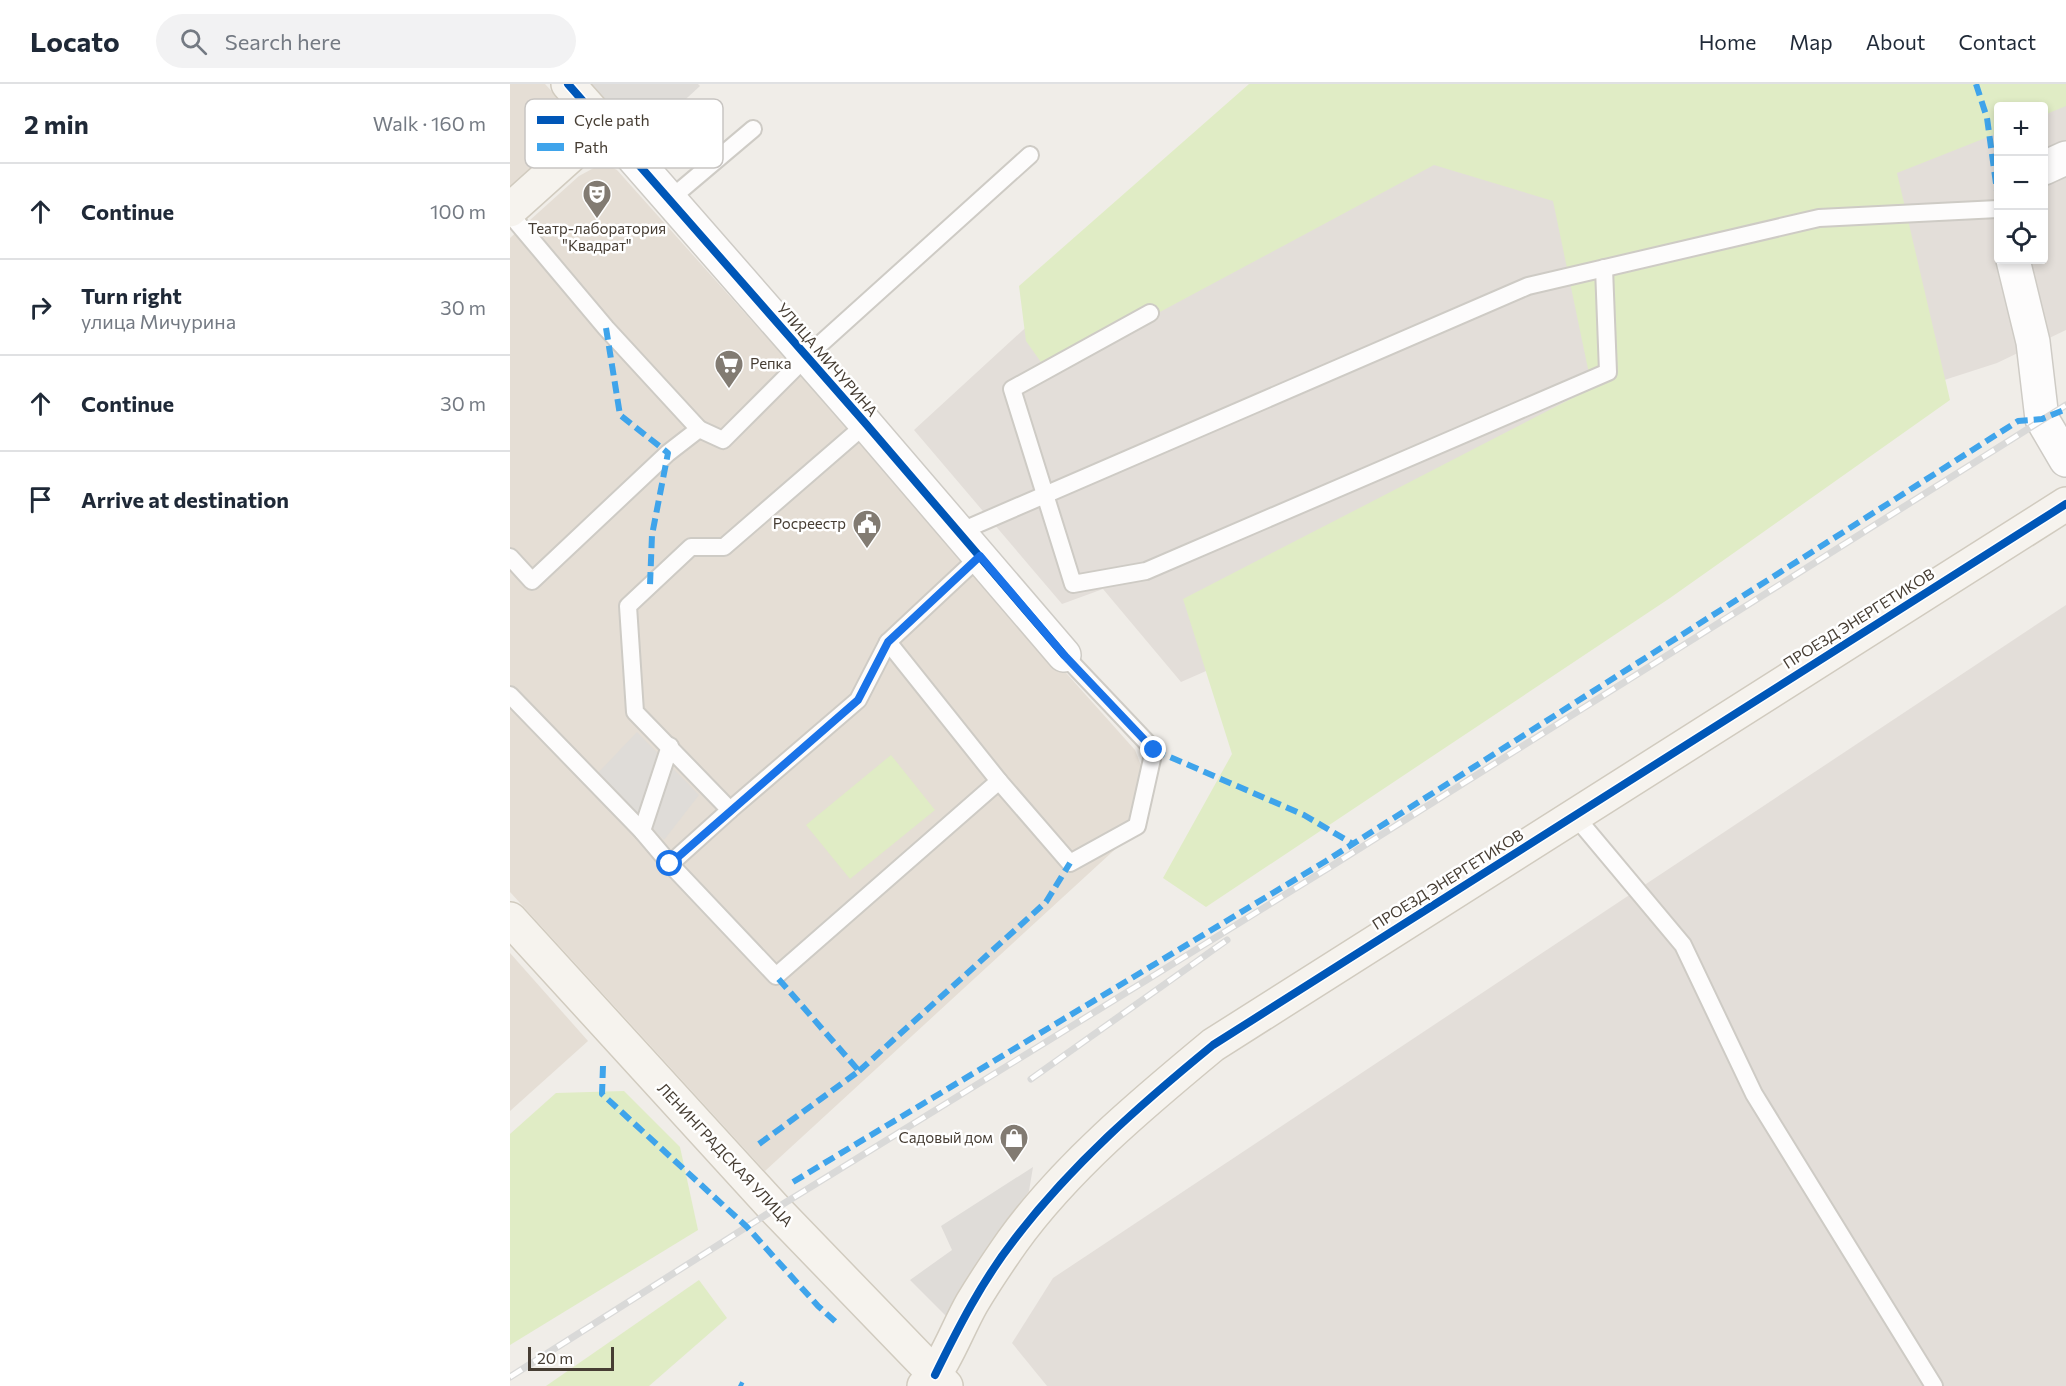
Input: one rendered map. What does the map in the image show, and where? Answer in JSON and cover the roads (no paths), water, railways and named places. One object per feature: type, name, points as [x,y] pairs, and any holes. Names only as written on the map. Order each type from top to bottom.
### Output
[{"type":"street","name":"УЛИЦА МИЧУРИНА","points":[[568,84],[581,99]]},
{"type":"street","points":[[2048,166],[2066,158]]},
{"type":"street","points":[[510,212],[557,168]]},
{"type":"street","name":"УЛИЦА МИЧУРИНА","points":[[642,168],[866,424],[1064,655]]},
{"type":"street","points":[[2014,264],[2033,342],[2042,419],[2066,460]]},
{"type":"street","name":"ПРОЕЗД ЭНЕРГЕТИКОВ","points":[[935,1382],[973,1302],[1013,1241],[1056,1189],[1137,1107],[1213,1045],[2066,504]]},
{"type":"street","name":"ЛЕНИНГРАДСКАЯ УЛИЦА","points":[[510,921],[935,1382]]},
{"type":"lane","points":[[723,154],[753,129]]},
{"type":"lane","points":[[510,212],[606,328],[699,429],[723,440],[806,357],[1030,155]]},
{"type":"lane","points":[[669,200],[707,168]]},
{"type":"lane","points":[[958,532],[1528,286],[1819,218],[1994,208]]},
{"type":"lane","points":[[1150,313],[1012,389],[1073,584],[1146,571],[1608,372],[1604,268]]},
{"type":"lane","points":[[730,810],[635,712],[628,606],[691,547],[724,547],[866,424]]},
{"type":"lane","points":[[510,557],[532,581],[668,453],[699,429]]},
{"type":"lane","points":[[670,864],[858,700],[888,642],[980,556]]},
{"type":"lane","points":[[888,642],[999,781],[1070,863],[1137,826],[1154,750],[1064,655]]},
{"type":"lane","points":[[510,695],[642,831],[670,864],[776,976],[999,781]]},
{"type":"lane","points":[[642,831],[670,746]]},
{"type":"lane","points":[[1575,816],[1683,945],[1754,1094],[1934,1386]]},
{"type":"railway","points":[[510,1377],[775,1209],[1330,867],[2066,405]]},
{"type":"railway","points":[[1031,1079],[1227,940]]},
{"type":"place","name":"Театр-лаборатория \"Квадрат\"","points":[[597,220]]},
{"type":"place","name":"Репка","points":[[729,390]]},
{"type":"place","name":"Росреестр","points":[[867,550]]},
{"type":"place","name":"Садовый дом","points":[[1014,1164]]}]
